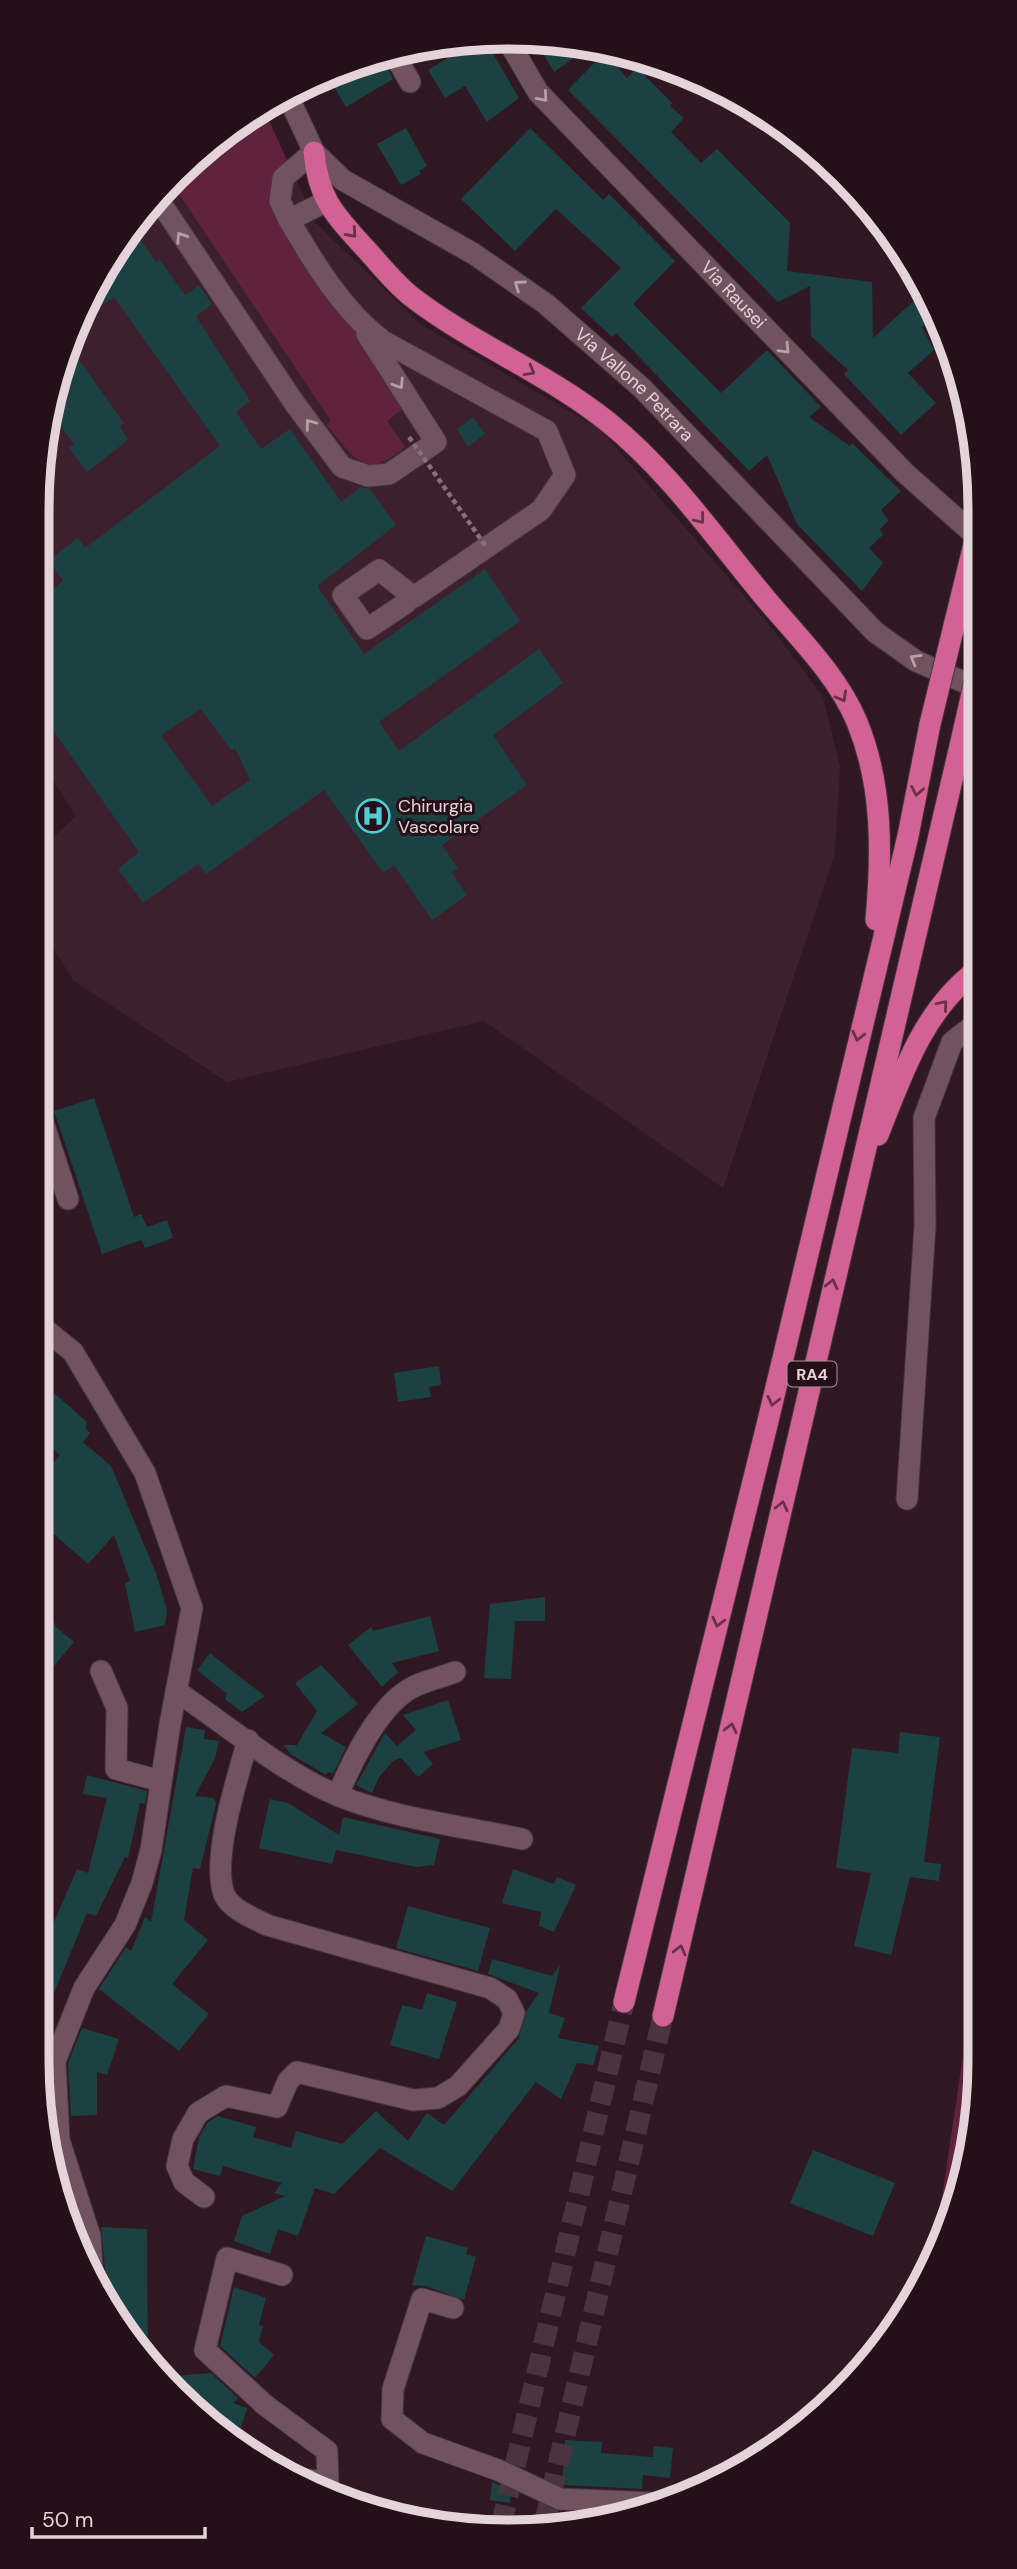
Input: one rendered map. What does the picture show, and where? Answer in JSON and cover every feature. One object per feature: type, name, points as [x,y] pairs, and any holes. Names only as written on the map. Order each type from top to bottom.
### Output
[{"type":"highway","points":[[314,152],[316,180],[325,202],[409,295],[443,320],[567,392],[609,422],[650,460],[832,679],[856,721],[877,797],[881,863],[868,996]]},
{"type":"highway","name":"RA4","points":[[624,2002],[767,1425],[908,836],[930,724],[968,569]]},
{"type":"highway","name":"RA4","points":[[663,2016],[968,708]]},
{"type":"highway","points":[[852,1198],[912,1051],[939,1009],[968,980]]},
{"type":"street","name":"Via Rausei","points":[[513,49],[538,92],[905,473],[968,529]]},
{"type":"street","points":[[399,63],[410,82]]},
{"type":"street","name":"Via Vallone Petrara","points":[[292,104],[314,152],[353,186],[474,254],[546,304],[642,388],[875,632],[916,661],[968,684]]},
{"type":"street","points":[[163,206],[295,404],[342,467],[368,476],[389,474],[436,442],[363,326],[311,257],[280,201],[279,190],[284,178],[314,152]]},
{"type":"street","points":[[289,220],[325,202]]},
{"type":"street","points":[[363,326],[383,341],[547,431],[565,475],[541,510],[414,597],[379,570],[343,595],[368,629],[406,603]]},
{"type":"street","points":[[907,1499],[925,1226],[924,1118],[952,1042],[968,1030]]},
{"type":"street","points":[[49,1141],[68,1199]]},
{"type":"street","points":[[49,1333],[73,1352],[145,1474],[192,1608],[151,1850],[142,1884],[125,1925],[84,1987],[55,2061],[55,2132]]},
{"type":"street","points":[[101,1671],[117,1708],[116,1769],[162,1781]]},
{"type":"street","points":[[338,1795],[359,1749],[405,1692],[455,1672]]},
{"type":"street","points":[[176,1691],[311,1782],[338,1795],[378,1809],[522,1839]]},
{"type":"street","points":[[204,2197],[184,2182],[177,2166],[183,2139],[198,2113],[226,2096],[277,2107],[288,2081],[297,2072],[413,2100],[438,2098],[458,2086],[509,2029],[514,2013],[507,1999],[490,1988],[267,1925],[239,1910],[224,1895],[222,1870],[227,1814],[248,1740]]},
{"type":"street","points":[[59,2153],[90,2236],[91,2253]]},
{"type":"street","points":[[282,2275],[227,2258],[205,2350],[265,2405],[327,2451],[328,2482],[325,2482]]},
{"type":"street","points":[[453,2308],[422,2299],[393,2389],[392,2419],[423,2443],[498,2470],[560,2499],[634,2502]]},
{"type":"path","points":[[409,437],[487,548]]},
{"type":"shaded area","points":[[268,117],[315,222],[420,324],[600,429],[771,627],[823,697],[840,766],[835,853],[723,1188],[484,1021],[227,1082],[74,981],[49,942],[49,842],[76,816],[49,778],[50,478],[58,419],[73,361],[96,305],[126,253],[144,229],[206,163]]},
{"type":"shaded area","points":[[267,118],[288,163],[268,198],[406,406],[387,421],[405,447],[380,463],[361,461],[345,448],[326,425],[331,421],[177,191],[229,144]]},
{"type":"shaded area","points":[[968,2022],[964,2120],[952,2179],[938,2223]]},
{"type":"building","points":[[491,50],[519,98],[487,122],[465,86],[445,98],[428,70],[451,56],[449,53]]},
{"type":"building","points":[[541,50],[579,55],[554,72]]},
{"type":"building","points":[[599,58],[613,62],[627,78],[637,68],[684,118],[671,132],[701,163],[717,149],[790,223],[787,271],[872,282],[873,338],[917,298],[928,322],[922,327],[934,350],[908,373],[936,403],[901,435],[844,374],[848,370],[811,336],[810,286],[778,302],[568,90]]},
{"type":"building","points":[[386,66],[393,79],[346,107],[332,84]]},
{"type":"building","points":[[406,128],[427,166],[419,171],[421,174],[401,185],[377,144]]},
{"type":"building","points":[[530,128],[603,200],[609,194],[675,261],[633,304],[721,393],[767,350],[821,407],[809,417],[850,446],[852,443],[901,491],[881,510],[889,520],[880,529],[883,535],[869,548],[883,563],[862,591],[797,524],[767,455],[749,471],[616,333],[612,337],[581,308],[621,268],[556,209],[515,251],[461,199]]},
{"type":"building","points":[[138,237],[156,262],[160,260],[185,295],[199,285],[212,304],[196,316],[250,401],[236,412],[261,449],[290,429],[341,502],[361,487],[370,489],[396,525],[317,586],[364,654],[485,569],[520,621],[379,722],[399,751],[539,649],[563,683],[493,735],[527,785],[442,845],[458,868],[452,873],[467,895],[432,920],[394,865],[383,873],[324,790],[206,874],[198,864],[143,903],[118,869],[139,852],[49,725],[49,591],[63,581],[49,560],[78,538],[85,548],[220,446],[114,297],[98,308],[96,305]],"holes":[[[201,709],[231,750],[235,748],[250,780],[212,806],[161,735]]]},
{"type":"building","points":[[76,355],[124,423],[120,426],[128,440],[87,472],[69,448],[74,444],[58,422]]},
{"type":"building","points":[[473,417],[485,434],[468,447],[457,429]]},
{"type":"building","points":[[94,1098],[134,1217],[141,1214],[147,1227],[167,1220],[173,1238],[145,1248],[141,1240],[102,1254],[54,1111]]},
{"type":"building","points":[[439,1366],[441,1385],[429,1387],[431,1397],[398,1402],[394,1373]]},
{"type":"building","points":[[49,1389],[87,1422],[86,1429],[90,1433],[83,1442],[111,1466],[156,1573],[167,1610],[165,1625],[135,1632],[125,1583],[130,1581],[114,1535],[88,1564],[49,1530],[49,1467],[60,1455],[49,1446]]},
{"type":"building","points":[[545,1597],[545,1621],[515,1621],[511,1679],[484,1678],[490,1604]]},
{"type":"building","points":[[49,1610],[56,1627],[74,1642],[49,1672]]},
{"type":"building","points":[[430,1616],[439,1651],[392,1663],[398,1672],[382,1687],[348,1645],[371,1627],[373,1631]]},
{"type":"building","points":[[210,1653],[265,1696],[242,1712],[225,1699],[227,1694],[197,1670]]},
{"type":"building","points":[[321,1665],[358,1704],[321,1733],[346,1747],[333,1774],[328,1772],[326,1775],[292,1755],[283,1745],[297,1745],[317,1711],[295,1683]]},
{"type":"building","points":[[448,1700],[461,1740],[423,1752],[433,1764],[418,1777],[401,1758],[393,1761],[379,1777],[372,1793],[356,1785],[385,1733],[397,1746],[416,1730],[403,1715]]},
{"type":"building","points":[[186,1727],[205,1730],[204,1739],[219,1741],[215,1758],[195,1796],[214,1798],[216,1804],[200,1869],[193,1868],[184,1920],[208,1940],[172,1984],[209,2014],[179,2051],[99,1989],[126,1947],[131,1951],[145,1917],[151,1922]]},
{"type":"building","points":[[900,1732],[940,1737],[924,1862],[941,1864],[939,1881],[910,1877],[891,1955],[854,1946],[871,1873],[836,1868],[852,1748],[898,1753]]},
{"type":"building","points":[[87,1775],[147,1791],[145,1804],[140,1803],[128,1858],[125,1857],[96,1916],[87,1913],[49,2005],[49,1933],[77,1869],[88,1873],[107,1798],[83,1794]]},
{"type":"building","points":[[270,1799],[288,1803],[339,1835],[343,1817],[440,1839],[434,1865],[417,1867],[336,1850],[332,1864],[259,1848]]},
{"type":"building","points":[[513,1869],[554,1884],[557,1877],[576,1885],[554,1932],[539,1926],[541,1912],[502,1903]]},
{"type":"building","points":[[408,1906],[490,1928],[478,1971],[396,1948]]},
{"type":"building","points":[[492,1959],[552,1976],[560,1965],[549,2013],[565,2018],[558,2038],[599,2046],[593,2065],[577,2063],[561,2099],[536,2082],[452,2191],[380,2148],[334,2194],[315,2188],[298,2236],[278,2229],[270,2254],[234,2241],[242,2216],[285,2196],[274,2193],[282,2183],[223,2166],[220,2176],[193,2169],[199,2137],[208,2122],[218,2116],[256,2127],[253,2137],[291,2148],[296,2131],[342,2144],[376,2111],[408,2141],[427,2113],[444,2125],[519,2038],[526,2012],[539,1993],[488,1974]]},
{"type":"building","points":[[427,1993],[457,2002],[439,2059],[390,2045],[402,2005],[422,2010]]},
{"type":"building","points":[[82,2028],[119,2039],[107,2075],[97,2072],[97,2115],[71,2116],[68,2063]]},
{"type":"building","points":[[813,2150],[895,2183],[873,2236],[790,2203]]},
{"type":"building","points":[[101,2227],[147,2229],[148,2345],[126,2316],[106,2281]]},
{"type":"building","points":[[426,2236],[468,2248],[466,2254],[476,2257],[464,2300],[426,2286],[412,2285]]},
{"type":"building","points":[[234,2287],[266,2298],[259,2325],[263,2326],[259,2342],[274,2355],[255,2378],[220,2346]]},
{"type":"building","points":[[211,2373],[238,2398],[233,2403],[247,2408],[239,2433],[206,2406],[175,2376]]},
{"type":"building","points":[[565,2440],[602,2442],[601,2453],[653,2457],[654,2446],[673,2448],[670,2478],[643,2475],[642,2489],[562,2485]]},
{"type":"building","points":[[492,2482],[511,2490],[510,2503],[490,2500]]},
{"type":"tunnel","points":[[502,2520],[624,2002]]},
{"type":"tunnel","points":[[546,2518],[663,2016]]},
{"type":"place","name":"Chirurgia Vascolare","points":[[373,816]]}]
